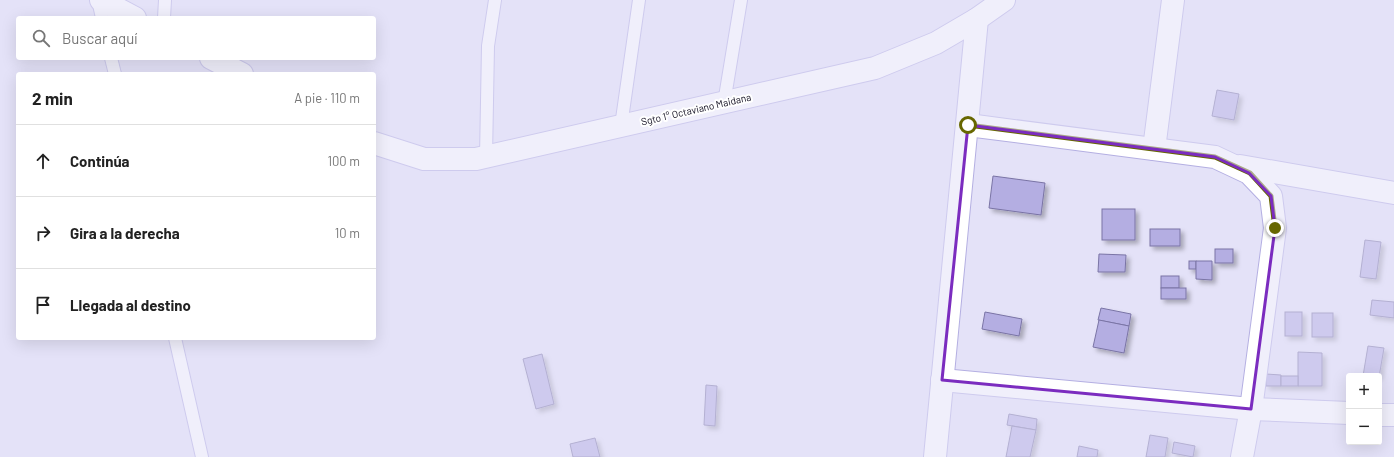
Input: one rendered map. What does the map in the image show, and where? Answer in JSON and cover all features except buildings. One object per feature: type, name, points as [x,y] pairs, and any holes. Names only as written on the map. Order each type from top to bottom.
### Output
[{"type":"street","points":[[101,0],[131,16]]},
{"type":"street","name":"Sgto 1° Octaviano Maidana","points":[[376,144],[424,159],[476,159],[724,103],[875,68],[936,43],[978,19],[1004,0]]},
{"type":"street","points":[[1154,149],[1173,0]]},
{"type":"street","points":[[935,457],[978,19]]},
{"type":"street","points":[[216,60],[238,72]]},
{"type":"street","points":[[968,125],[1215,157],[1250,173],[1271,196],[1275,228],[1251,409],[1242,457]]},
{"type":"street","points":[[1231,165],[1394,192]]},
{"type":"street","points":[[942,380],[1251,409],[1346,413]]},
{"type":"street","points":[[1382,415],[1394,415]]},
{"type":"lane","points":[[98,0],[102,16]]},
{"type":"lane","points":[[164,16],[165,0]]},
{"type":"lane","points":[[486,157],[488,46],[494,0]]},
{"type":"lane","points":[[621,126],[639,0]]},
{"type":"lane","points":[[724,103],[741,0]]},
{"type":"lane","points":[[112,60],[114,72]]},
{"type":"lane","points":[[175,340],[202,457]]},
{"type":"highlighted area","points":[[968,125],[1215,157],[1249,173],[1271,196],[1275,228],[1251,409],[942,380]]},
{"type":"route","points":[[968,125],[1215,157],[1250,173],[1271,196],[1275,228]]}]
